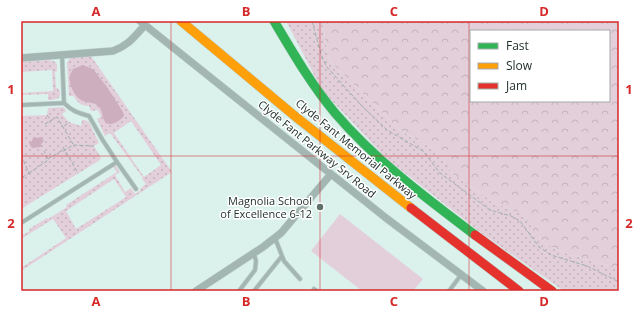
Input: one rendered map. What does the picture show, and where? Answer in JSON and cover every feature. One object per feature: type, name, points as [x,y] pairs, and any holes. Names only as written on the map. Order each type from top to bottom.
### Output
[{"type":"main road","name":"Clyde Fant Memorial Parkway","points":[[181,21],[341,154],[519,291]]},
{"type":"main road","name":"Clyde Fant Memorial Parkway","points":[[274,21],[314,85],[337,115],[358,138],[381,160],[448,215],[552,291]]},
{"type":"main road","points":[[279,21],[304,70]]},
{"type":"street","points":[[21,58],[114,51],[122,48],[130,42],[143,23]]},
{"type":"street","name":"Clyde Fant Parkway Srv Road","points":[[143,23],[386,218],[483,291]]},
{"type":"street","points":[[196,291],[254,253],[281,233],[331,174]]},
{"type":"lane","points":[[62,55],[64,103]]},
{"type":"lane","points":[[21,105],[64,103],[78,113],[88,116],[136,189]]},
{"type":"lane","points":[[21,223],[117,162]]},
{"type":"lane","points":[[275,238],[284,261],[300,278]]},
{"type":"lane","points":[[239,291],[255,270],[256,261],[254,253]]},
{"type":"lane","points":[[254,291],[282,256]]},
{"type":"lane","points":[[449,291],[461,275]]},
{"type":"path","points":[[312,21],[321,54],[326,66],[361,105],[387,130],[423,151],[440,173],[490,210],[511,216],[520,221],[539,247],[551,255],[587,266],[619,282]]},
{"type":"path","points":[[48,115],[51,121]]},
{"type":"path","points":[[21,125],[22,116]]},
{"type":"path","points":[[45,124],[58,117],[74,145]]},
{"type":"path","points":[[63,127],[70,122]]},
{"type":"path","points":[[22,179],[22,177],[48,159],[74,145],[94,146]]},
{"type":"path","points":[[63,147],[78,173]]},
{"type":"path","points":[[44,151],[48,159]]},
{"type":"path","points":[[21,156],[29,173]]},
{"type":"green space","points":[[286,21],[322,21],[329,60],[400,130],[434,149],[453,174],[496,204],[522,213],[544,243],[562,252],[619,269],[619,291],[564,291],[484,235],[387,159],[322,90]]},
{"type":"green space","points":[[322,21],[619,21],[619,269],[562,252],[544,243],[522,213],[496,204],[453,174],[434,149],[400,130],[329,60]]},
{"type":"green space","points":[[91,56],[172,172],[21,271],[21,268],[66,238],[53,219],[21,239],[21,236],[30,231],[29,229],[67,207],[66,205],[117,172],[113,167],[114,166],[116,166],[120,172],[115,175],[125,192],[131,188],[135,194],[146,184],[110,133],[105,136],[97,119],[101,117],[98,110],[91,111],[89,106],[80,104],[74,96],[69,96],[67,63],[70,58]],"holes":[[[131,121],[161,165],[144,177],[114,133]],[[114,179],[126,197],[76,229],[66,211]]]},
{"type":"green space","points":[[47,60],[54,61],[57,64],[57,71],[55,72],[56,87],[60,93],[59,98],[48,100],[48,94],[21,95],[21,93],[53,91],[52,70],[21,72],[21,62]]},
{"type":"green space","points":[[63,107],[66,111],[62,114],[69,122],[81,126],[82,120],[89,122],[99,143],[94,146],[101,158],[21,209],[21,116],[47,115],[48,108]]},
{"type":"green space","points":[[340,214],[423,279],[413,291],[362,291],[311,251]]},
{"type":"shaded area","points":[[83,65],[93,69],[123,112],[124,116],[117,122],[111,124],[106,123],[98,106],[93,103],[83,101],[72,90],[70,75],[73,69]]},
{"type":"shaded area","points":[[35,137],[41,137],[44,141],[41,144],[41,147],[32,148],[29,143]]},
{"type":"traffic: fast","points":[[274,21],[318,91],[350,130],[402,178],[475,235]]},
{"type":"traffic: slow","points":[[181,21],[296,117],[411,208]]},
{"type":"traffic: jam","points":[[411,208],[519,291]]},
{"type":"traffic: jam","points":[[475,235],[552,291]]},
{"type":"place","name":"Magnolia School of Excellence 6-12","points":[[320,207]]}]
